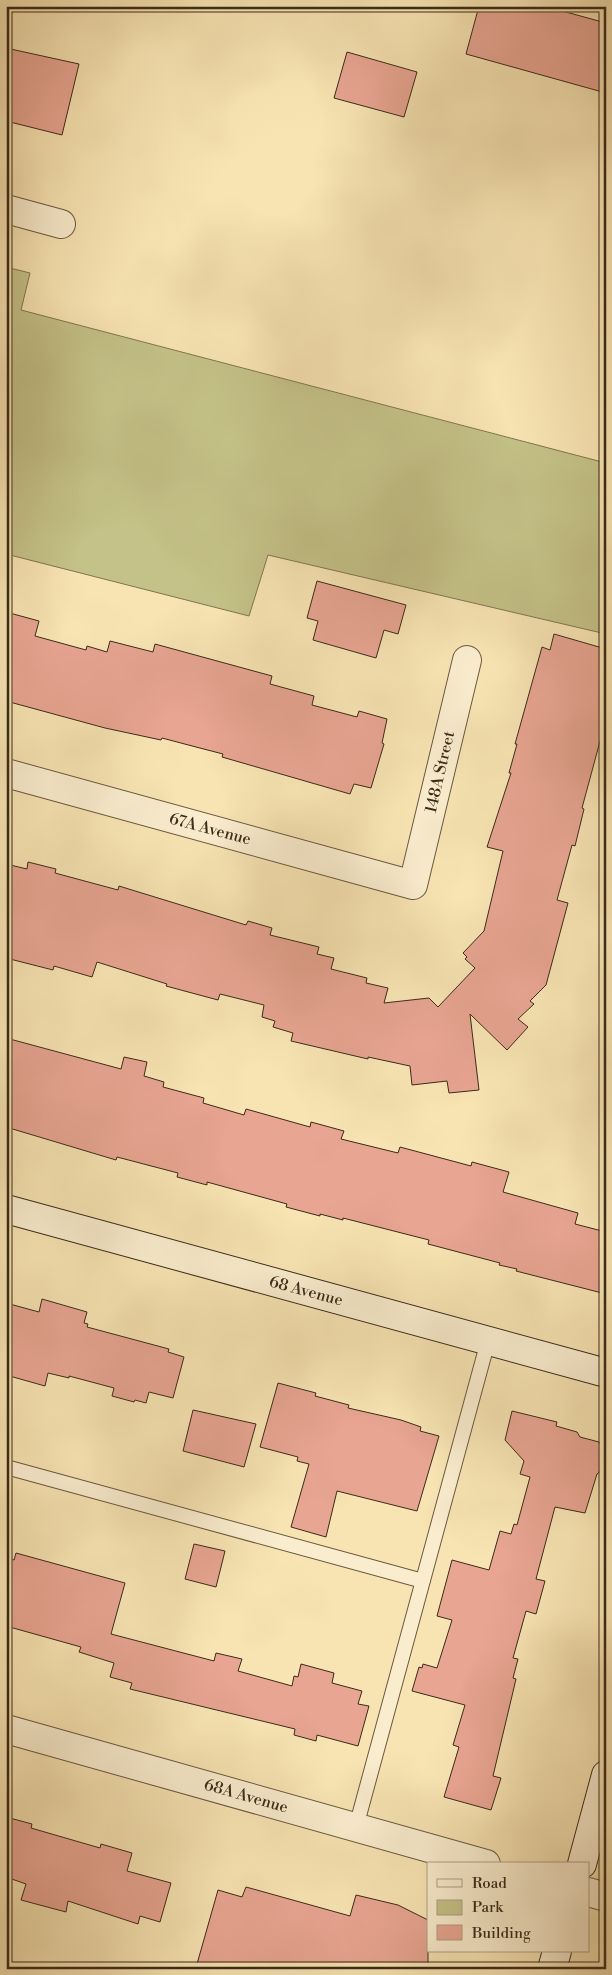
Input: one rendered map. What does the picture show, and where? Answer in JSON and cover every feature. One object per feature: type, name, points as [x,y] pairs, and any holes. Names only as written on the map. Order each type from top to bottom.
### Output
[{"type":"street","points":[[6,209],[61,224]]},
{"type":"street","name":"148A Street","points":[[413,885],[467,660]]},
{"type":"street","name":"67A Avenue","points":[[6,773],[413,885]]},
{"type":"street","name":"68 Avenue","points":[[6,1208],[606,1373]]},
{"type":"street","name":"68A Avenue","points":[[6,1728],[479,1862]]},
{"type":"street","points":[[583,1862],[606,1775]]},
{"type":"street","points":[[590,1892],[606,1896]]},
{"type":"street","points":[[552,1969],[557,1952]]},
{"type":"lane","points":[[356,1827],[488,1341]]},
{"type":"lane","points":[[6,1467],[423,1581]]},
{"type":"green space","points":[[6,267],[30,273],[21,310],[606,463],[606,634],[268,555],[249,616],[6,554]]},
{"type":"building","points":[[479,6],[544,6],[606,23],[606,93],[466,54]]},
{"type":"building","points":[[6,48],[79,64],[62,135],[6,121]]},
{"type":"building","points":[[347,52],[417,72],[404,117],[334,98]]},
{"type":"building","points":[[317,581],[406,605],[398,634],[384,630],[376,658],[313,640],[318,621],[307,618]]},
{"type":"building","points":[[6,612],[39,621],[35,636],[86,650],[87,646],[107,652],[110,641],[153,652],[155,644],[272,676],[270,684],[314,696],[312,705],[357,717],[359,711],[387,719],[382,743],[384,744],[371,788],[354,784],[350,794],[222,757],[223,754],[162,738],[161,740],[105,728],[6,701]]},
{"type":"building","points":[[554,634],[606,649],[606,719],[582,808],[584,809],[575,846],[572,845],[557,900],[568,903],[546,985],[530,1001],[534,1004],[518,1019],[528,1027],[507,1050],[470,1014],[479,1090],[449,1093],[447,1081],[412,1085],[410,1066],[368,1057],[368,1059],[291,1041],[293,1033],[273,1027],[275,1021],[262,1017],[264,1005],[220,994],[218,1000],[166,986],[167,984],[97,962],[92,977],[54,966],[53,970],[6,958],[6,864],[27,869],[28,862],[56,869],[55,873],[118,890],[119,886],[246,925],[248,921],[272,928],[270,935],[319,947],[317,954],[334,958],[331,969],[367,978],[366,983],[388,988],[384,1003],[429,998],[438,1007],[475,968],[465,959],[467,957],[463,953],[484,931],[503,851],[487,847],[511,773],[509,773],[517,744],[515,744],[542,647],[550,650]]},
{"type":"building","points":[[6,1038],[121,1069],[124,1057],[147,1062],[144,1076],[164,1082],[163,1087],[204,1098],[203,1103],[244,1115],[246,1109],[310,1127],[311,1122],[344,1131],[341,1139],[398,1153],[400,1147],[471,1166],[472,1162],[509,1172],[503,1192],[578,1213],[575,1224],[606,1232],[606,1294],[516,1271],[517,1269],[499,1265],[500,1263],[428,1244],[429,1240],[343,1218],[343,1220],[320,1214],[320,1216],[286,1207],[287,1204],[207,1182],[207,1185],[177,1177],[178,1173],[117,1157],[116,1160],[6,1127]]},
{"type":"building","points":[[42,1299],[87,1312],[84,1323],[88,1324],[87,1327],[169,1349],[168,1352],[184,1357],[173,1398],[149,1392],[146,1403],[135,1400],[134,1402],[112,1396],[114,1388],[69,1376],[69,1378],[48,1373],[45,1386],[6,1375],[6,1303],[39,1312]]},
{"type":"building","points":[[278,1383],[316,1393],[315,1396],[349,1405],[348,1408],[401,1420],[421,1427],[420,1431],[439,1436],[417,1511],[337,1491],[326,1537],[291,1527],[309,1464],[297,1461],[298,1457],[260,1447]]},
{"type":"building","points":[[193,1410],[256,1424],[244,1467],[183,1451]]},
{"type":"building","points":[[512,1411],[557,1422],[556,1426],[577,1432],[580,1437],[599,1442],[606,1453],[606,1458],[603,1469],[597,1474],[585,1513],[555,1507],[536,1579],[545,1581],[536,1614],[526,1611],[513,1658],[518,1659],[513,1678],[516,1679],[493,1776],[501,1778],[491,1810],[444,1797],[459,1747],[453,1745],[465,1705],[412,1691],[419,1667],[422,1668],[423,1664],[437,1668],[452,1620],[437,1616],[452,1560],[489,1570],[500,1531],[511,1534],[514,1524],[517,1525],[530,1477],[520,1474],[524,1461],[505,1440]]},
{"type":"building","points":[[194,1544],[225,1551],[216,1587],[185,1579]]},
{"type":"building","points":[[16,1553],[125,1583],[111,1634],[214,1661],[216,1653],[242,1659],[238,1671],[292,1686],[294,1676],[298,1677],[301,1664],[334,1673],[332,1683],[362,1691],[358,1704],[369,1706],[358,1746],[317,1735],[316,1741],[294,1735],[295,1729],[130,1689],[132,1683],[110,1677],[114,1663],[79,1652],[81,1647],[6,1626],[6,1557],[14,1560]]},
{"type":"building","points":[[6,1817],[32,1824],[31,1828],[100,1848],[101,1844],[132,1853],[127,1871],[171,1883],[160,1922],[140,1916],[138,1924],[68,1901],[66,1912],[21,1900],[26,1884],[6,1877]]},
{"type":"building","points":[[246,1887],[350,1916],[356,1895],[398,1905],[427,1920],[428,1969],[213,1969],[197,1964],[218,1890],[242,1897]]}]
